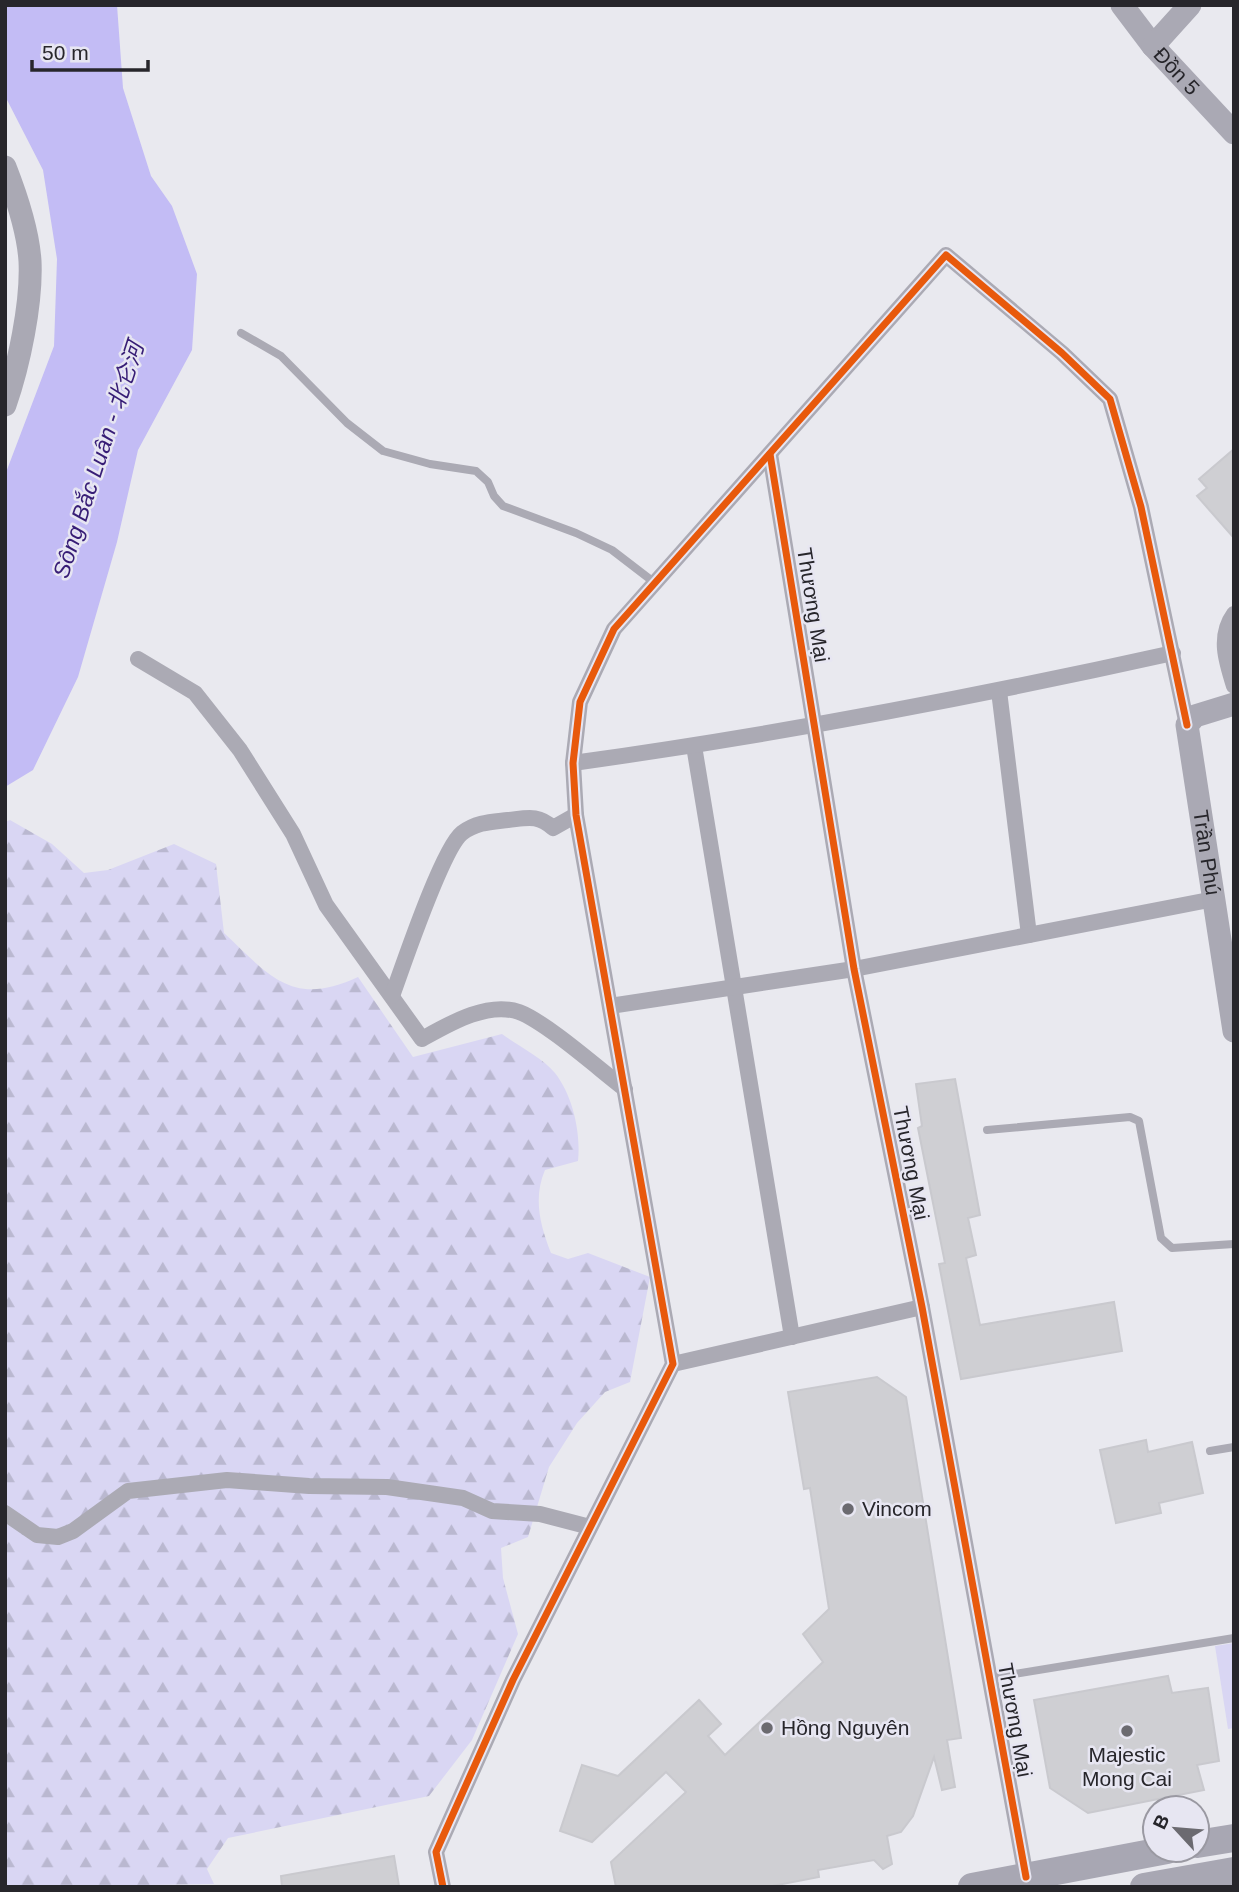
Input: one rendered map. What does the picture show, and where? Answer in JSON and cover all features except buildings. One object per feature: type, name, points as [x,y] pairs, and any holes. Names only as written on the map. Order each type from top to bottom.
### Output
[{"type":"highway","points":[[1211,1842],[1234,1838]]},
{"type":"highway","points":[[972,1887],[1027,1882],[1141,1856]]},
{"type":"highway","points":[[1144,1887],[1234,1871]]},
{"type":"street","name":"Đồn 5","points":[[1122,5],[1153,46],[1234,133]]},
{"type":"street","points":[[1153,46],[1190,5]]},
{"type":"street","points":[[5,167],[15,192],[30,260],[27,302],[5,405]]},
{"type":"street","points":[[443,1887],[436,1852],[513,1680],[673,1364],[576,815],[573,763],[580,702],[614,629],[946,255],[1062,353],[1110,399],[1141,508],[1188,725]]},
{"type":"street","name":"Thương Mại","points":[[770,454],[854,969],[922,1307],[1027,1882]]},
{"type":"street","points":[[1234,614],[1227,623],[1223,646],[1234,686]]},
{"type":"street","points":[[573,763],[814,725],[999,691],[1173,653]]},
{"type":"street","points":[[138,659],[195,693],[240,750],[293,834],[326,905],[422,1039],[450,1024],[485,1011],[518,1012],[538,1023],[625,1089]]},
{"type":"street","points":[[999,691],[1029,935]]},
{"type":"street","points":[[1188,725],[1195,716],[1234,704]]},
{"type":"street","name":"Trần Phú","points":[[1188,725],[1234,1031]]},
{"type":"street","points":[[694,746],[792,1337]]},
{"type":"street","points":[[391,996],[446,857],[460,835],[479,823],[534,817],[543,819],[553,828],[576,815]]},
{"type":"street","points":[[610,1006],[854,969],[1214,899]]},
{"type":"street","points":[[673,1364],[922,1307]]},
{"type":"street","points":[[5,1513],[37,1535],[58,1536],[74,1531],[128,1491],[227,1480],[309,1486],[387,1487],[463,1498],[492,1511],[540,1514],[590,1527]]},
{"type":"lane","points":[[241,333],[281,356],[347,423],[383,451],[430,464],[476,471],[488,482],[494,496],[503,506],[576,533],[612,551],[655,583]]},
{"type":"lane","points":[[987,1130],[1130,1117],[1139,1121],[1161,1238],[1172,1248],[1234,1244]]},
{"type":"lane","points":[[1210,1451],[1234,1447]]},
{"type":"lane","points":[[990,1678],[1234,1638]]},
{"type":"green space","points":[[10,820],[52,844],[84,873],[108,870],[174,844],[216,864],[224,933],[269,974],[298,988],[335,986],[358,977],[413,1057],[502,1034],[537,1057],[555,1073],[567,1093],[578,1139],[578,1161],[545,1170],[541,1180],[539,1212],[551,1253],[568,1259],[588,1253],[650,1277],[630,1382],[605,1392],[577,1423],[549,1467],[528,1537],[501,1548],[503,1578],[518,1634],[472,1740],[429,1796],[228,1838],[207,1869],[214,1884],[5,1887],[5,822]]},
{"type":"green space","points":[[1234,1643],[1234,1728],[1228,1729],[1215,1646]]},
{"type":"water","name":"Sông Bắc Luân - 北仑河","points":[[5,5],[117,5],[123,88],[151,176],[172,206],[197,274],[192,350],[138,450],[117,542],[78,677],[33,770],[5,787],[5,475],[54,346],[57,259],[43,170],[5,96]]},
{"type":"cycle path","points":[[443,1887],[436,1852],[513,1680],[673,1364],[576,815],[573,763],[580,702],[614,629],[946,255],[1062,353],[1110,399],[1141,507],[1187,725]]},
{"type":"cycle path","points":[[770,454],[854,969],[922,1307],[1026,1877]]},
{"type":"place","name":"Vincom","points":[[848,1509]]},
{"type":"place","name":"Hồng Nguyên","points":[[767,1728]]},
{"type":"place","name":"Majestic Mong Cai","points":[[1127,1731]]}]
